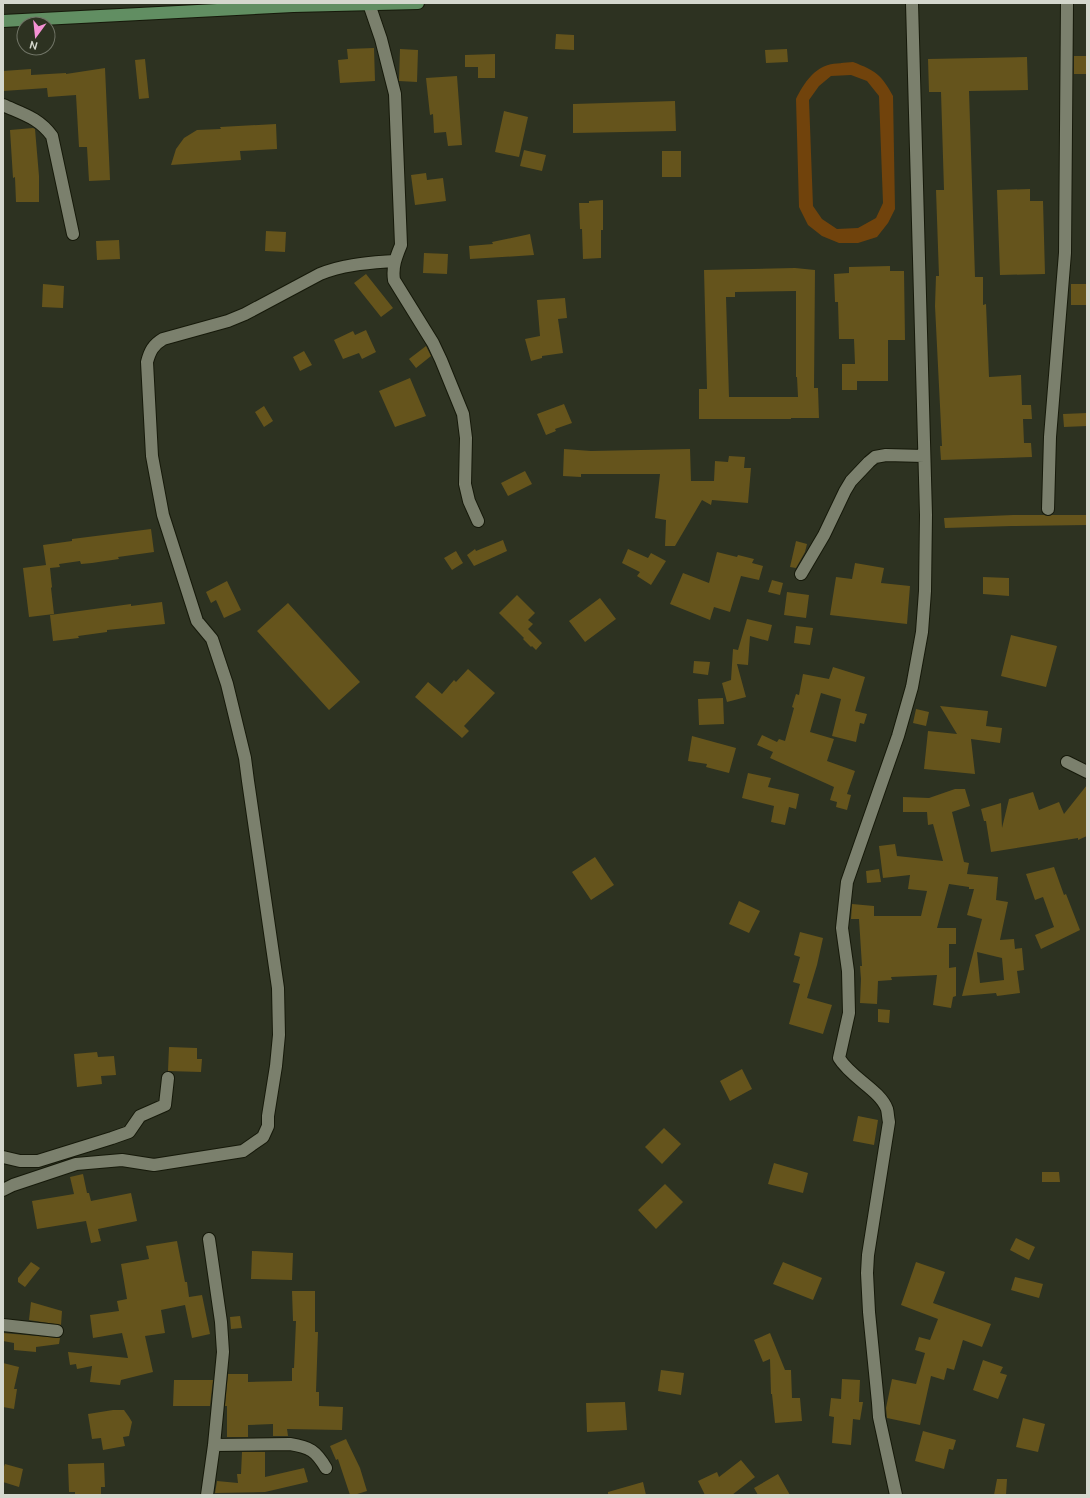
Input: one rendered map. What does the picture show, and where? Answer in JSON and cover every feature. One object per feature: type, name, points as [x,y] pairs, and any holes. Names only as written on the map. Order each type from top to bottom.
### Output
[{"type":"main road","points":[[3,21],[285,7],[418,3]]},
{"type":"street","points":[[896,1495],[880,1417],[869,1312],[867,1273],[868,1255],[888,1122],[887,1109],[879,1096],[844,1067],[839,1058],[849,1013],[848,971],[842,928],[847,882],[898,736],[912,687],[922,632],[925,583],[926,515],[912,3]]},
{"type":"street","points":[[1048,509],[1050,437],[1065,254],[1067,3]]},
{"type":"street","points":[[369,4],[381,39],[395,94],[401,245],[394,261],[394,280],[433,343],[463,414],[466,438],[465,484],[468,501],[478,521]]},
{"type":"street","points":[[3,105],[36,120],[45,126],[52,136],[72,234]]},
{"type":"street","points":[[3,1190],[13,1185],[76,1164],[122,1160],[154,1165],[243,1151],[263,1137],[268,1126],[279,1035],[278,988],[247,774],[229,692],[212,639],[197,621],[163,515],[152,456],[147,362],[150,352],[155,344],[163,339],[228,321],[245,314],[333,268],[348,265],[394,261]]},
{"type":"street","points":[[801,574],[824,535],[851,481],[869,462],[875,457],[886,455],[924,456]]},
{"type":"street","points":[[1066,762],[1087,772]]},
{"type":"street","points":[[3,1157],[38,1161],[129,1132],[140,1116],[165,1105],[168,1078]]},
{"type":"street","points":[[207,1495],[214,1445],[223,1352],[221,1322],[209,1239]]},
{"type":"street","points":[[3,1325],[57,1331]]},
{"type":"street","points":[[214,1445],[290,1444],[301,1446],[318,1455],[326,1468]]},
{"type":"shaded area","points":[[853,62],[877,74],[893,96],[895,209],[888,223],[877,237],[858,243],[839,243],[822,236],[808,225],[799,207],[796,99],[805,83],[817,70],[837,63]],"holes":[[[851,75],[867,81],[879,96],[883,203],[876,218],[858,228],[837,229],[822,219],[813,206],[809,100],[819,86],[831,76]]]},
{"type":"building","points":[[556,34],[574,35],[574,50],[555,49]]},
{"type":"building","points":[[374,48],[375,81],[340,83],[338,60],[348,59],[347,49]]},
{"type":"building","points":[[400,49],[418,50],[417,82],[399,81]]},
{"type":"building","points":[[787,49],[788,62],[766,63],[765,50]]},
{"type":"building","points":[[495,54],[495,78],[478,78],[478,67],[465,67],[465,55]]},
{"type":"building","points":[[1074,56],[1087,56],[1087,74],[1074,74]]},
{"type":"building","points":[[1027,57],[1028,90],[969,91],[975,277],[983,277],[983,305],[986,304],[989,377],[1021,375],[1022,405],[1031,405],[1032,419],[1023,419],[1024,443],[1031,443],[1032,457],[941,460],[940,446],[942,446],[935,306],[936,276],[939,276],[936,190],[944,190],[941,92],[929,92],[928,59]]},
{"type":"building","points":[[145,59],[149,98],[139,99],[135,60]]},
{"type":"building","points":[[105,68],[110,180],[89,181],[87,147],[79,147],[76,95],[48,97],[47,88],[3,91],[3,71],[31,69],[31,75],[66,74]]},
{"type":"building","points":[[457,76],[462,145],[448,146],[446,132],[434,133],[433,114],[430,115],[426,78]]},
{"type":"building","points":[[675,101],[676,131],[573,133],[573,104]]},
{"type":"building","points":[[504,111],[528,117],[519,157],[495,152]]},
{"type":"building","points":[[276,124],[277,149],[240,151],[241,160],[171,165],[176,149],[184,138],[197,130],[221,129],[220,127]]},
{"type":"building","points":[[35,129],[39,176],[39,202],[16,202],[10,130]]},
{"type":"building","points":[[524,150],[546,155],[542,171],[520,166]]},
{"type":"building","points":[[662,151],[681,151],[681,177],[662,177]]},
{"type":"building","points":[[426,173],[427,180],[443,178],[446,201],[415,205],[411,175]]},
{"type":"building","points":[[1030,189],[1030,201],[1043,201],[1045,274],[1000,275],[997,190]]},
{"type":"building","points":[[603,200],[601,258],[583,259],[579,203],[589,203],[589,201]]},
{"type":"building","points":[[266,231],[286,232],[285,252],[265,251]]},
{"type":"building","points":[[530,234],[534,255],[470,259],[469,246],[493,244],[492,242]]},
{"type":"building","points":[[119,240],[120,259],[97,260],[96,241]]},
{"type":"building","points":[[424,253],[448,254],[447,274],[423,273]]},
{"type":"building","points":[[890,266],[890,271],[904,271],[905,340],[888,340],[888,381],[857,381],[857,390],[842,390],[842,364],[855,364],[854,339],[839,339],[838,302],[835,302],[834,274],[849,273],[849,267]]},
{"type":"building","points":[[795,268],[815,270],[814,388],[818,388],[819,418],[699,419],[699,389],[707,389],[704,270]],"holes":[[[796,291],[796,377],[798,397],[729,397],[726,297],[735,297],[735,292]]]},
{"type":"building","points":[[366,274],[393,308],[381,317],[354,283]]},
{"type":"building","points":[[43,284],[64,286],[63,308],[42,307]]},
{"type":"building","points":[[1071,284],[1087,284],[1087,305],[1071,305]]},
{"type":"building","points":[[565,298],[567,318],[558,319],[563,353],[542,356],[542,358],[531,361],[525,339],[540,336],[537,300]]},
{"type":"building","points":[[366,330],[376,352],[362,359],[359,353],[343,359],[334,340],[353,331],[355,335]]},
{"type":"building","points":[[426,346],[431,356],[416,368],[409,359]]},
{"type":"building","points":[[304,351],[312,365],[300,371],[293,357]]},
{"type":"building","points":[[410,378],[426,416],[395,427],[379,391]]},
{"type":"building","points":[[564,404],[572,423],[555,429],[556,431],[546,435],[537,414]]},
{"type":"building","points":[[264,406],[273,421],[264,427],[255,412]]},
{"type":"building","points":[[1087,413],[1087,426],[1064,427],[1063,414]]},
{"type":"building","points":[[564,449],[591,451],[690,449],[691,481],[714,481],[715,461],[728,462],[729,456],[745,457],[744,468],[751,468],[748,503],[712,500],[711,505],[702,500],[675,546],[665,546],[666,520],[655,518],[660,474],[581,474],[581,477],[563,476]]},
{"type":"building","points":[[525,471],[532,484],[508,496],[501,483]]},
{"type":"building","points":[[1013,515],[1087,515],[1087,525],[945,528],[944,518]]},
{"type":"building","points":[[151,529],[154,552],[118,557],[119,559],[92,563],[81,564],[80,561],[59,564],[60,567],[50,568],[54,614],[29,617],[23,568],[46,565],[43,545],[72,541],[72,539]]},
{"type":"building","points":[[503,540],[507,551],[474,566],[467,555],[475,549],[476,551]]},
{"type":"building","points":[[796,541],[807,544],[805,552],[796,568],[790,567]]},
{"type":"building","points":[[628,549],[648,558],[651,553],[666,561],[651,585],[637,576],[640,572],[622,563]]},
{"type":"building","points":[[456,551],[463,563],[452,570],[444,558]]},
{"type":"building","points":[[717,552],[754,559],[752,563],[763,566],[759,580],[741,576],[730,612],[714,607],[710,620],[670,604],[683,573],[709,583]]},
{"type":"building","points":[[855,563],[884,568],[881,583],[910,586],[907,624],[830,615],[836,577],[852,579]]},
{"type":"building","points":[[983,577],[1009,578],[1009,596],[983,594]]},
{"type":"building","points":[[772,580],[783,583],[780,595],[768,592]]},
{"type":"building","points":[[227,581],[241,610],[224,618],[216,600],[211,603],[206,592]]},
{"type":"building","points":[[787,592],[809,595],[806,618],[784,615]]},
{"type":"building","points":[[517,595],[535,613],[528,620],[533,624],[528,629],[542,643],[536,650],[523,639],[524,638],[499,613]]},
{"type":"building","points":[[600,598],[616,619],[585,642],[569,621]]},
{"type":"building","points":[[162,602],[165,624],[107,630],[107,632],[78,636],[79,638],[53,641],[50,615],[131,604],[131,606]]},
{"type":"building","points":[[288,603],[360,682],[329,710],[257,631]]},
{"type":"building","points":[[747,619],[772,625],[768,641],[750,636],[748,665],[737,664],[746,697],[727,702],[722,683],[731,680],[733,649],[738,650]]},
{"type":"building","points":[[796,626],[813,628],[810,645],[794,643]]},
{"type":"building","points":[[1011,635],[1057,646],[1046,687],[1001,676]]},
{"type":"building","points":[[694,661],[710,662],[708,675],[693,673]]},
{"type":"building","points":[[833,667],[865,677],[855,711],[867,714],[864,724],[860,723],[856,742],[832,736],[841,699],[821,693],[810,732],[834,739],[827,761],[855,771],[847,794],[851,795],[847,810],[836,807],[837,802],[830,800],[834,787],[770,758],[773,752],[757,745],[762,735],[777,742],[779,739],[785,741],[794,708],[792,707],[796,694],[799,695],[803,674],[829,679]]},
{"type":"building","points":[[468,669],[495,693],[464,726],[469,731],[462,738],[415,697],[428,682],[442,694],[454,680],[456,682]]},
{"type":"building","points":[[723,698],[724,724],[699,725],[698,699]]},
{"type":"building","points":[[940,706],[988,711],[986,726],[1002,728],[1000,743],[971,739],[975,774],[924,769],[928,731],[957,734]]},
{"type":"building","points":[[916,709],[929,712],[926,726],[913,723]]},
{"type":"building","points":[[692,736],[736,748],[729,773],[706,767],[707,764],[688,761]]},
{"type":"building","points":[[748,773],[771,778],[768,787],[799,794],[796,809],[789,807],[785,825],[771,822],[774,806],[742,798]]},
{"type":"building","points":[[1087,785],[1087,836],[1078,840],[1078,838],[991,852],[986,821],[984,821],[981,809],[1001,803],[1002,828],[1009,799],[1033,792],[1039,810],[1059,802],[1064,814]]},
{"type":"building","points":[[955,789],[965,789],[970,806],[952,812],[964,862],[969,863],[967,874],[998,877],[996,900],[1008,902],[1000,940],[1014,939],[1015,949],[1022,948],[1024,970],[1017,971],[1020,993],[997,996],[996,993],[962,996],[982,919],[967,915],[974,889],[949,884],[937,928],[956,928],[956,944],[949,944],[949,968],[956,967],[956,996],[953,997],[951,1008],[933,1005],[937,975],[891,977],[892,980],[878,981],[877,1004],[860,1003],[860,966],[862,966],[859,919],[851,919],[852,904],[874,906],[874,916],[921,916],[927,891],[908,889],[910,875],[883,878],[879,846],[895,844],[897,856],[943,861],[933,824],[928,825],[927,812],[903,812],[903,797],[929,798]],"holes":[[[977,952],[1002,958],[1004,980],[980,983]]]},
{"type":"building","points":[[595,857],[614,885],[591,900],[572,872]]},
{"type":"building","points":[[1054,867],[1064,895],[1066,894],[1080,930],[1041,949],[1035,935],[1054,927],[1043,897],[1035,900],[1026,874]]},
{"type":"building","points":[[879,869],[881,882],[867,883],[866,871]]},
{"type":"building","points":[[739,901],[760,911],[749,933],[729,924]]},
{"type":"building","points":[[800,932],[823,938],[807,998],[832,1005],[823,1034],[789,1024],[800,984],[793,982],[800,957],[794,955]]},
{"type":"building","points":[[878,1009],[890,1010],[889,1023],[878,1022]]},
{"type":"building","points":[[169,1047],[197,1048],[197,1059],[202,1059],[201,1072],[168,1071]]},
{"type":"building","points":[[97,1052],[98,1057],[114,1056],[116,1075],[101,1076],[102,1084],[77,1087],[74,1054]]},
{"type":"building","points":[[742,1069],[752,1089],[730,1101],[720,1081]]},
{"type":"building","points":[[858,1116],[878,1120],[874,1145],[853,1141]]},
{"type":"building","points":[[664,1128],[681,1144],[662,1164],[645,1147]]},
{"type":"building","points":[[774,1163],[808,1173],[803,1193],[768,1184]]},
{"type":"building","points":[[1042,1172],[1059,1172],[1060,1182],[1042,1182]]},
{"type":"building","points":[[83,1174],[87,1193],[89,1193],[91,1201],[131,1193],[137,1221],[98,1229],[101,1241],[91,1243],[86,1221],[37,1229],[32,1201],[74,1194],[70,1177]]},
{"type":"building","points":[[665,1184],[683,1202],[656,1229],[638,1210]]},
{"type":"building","points":[[1016,1238],[1035,1247],[1029,1260],[1010,1250]]},
{"type":"building","points":[[177,1241],[189,1297],[202,1295],[210,1334],[192,1338],[185,1305],[161,1310],[165,1333],[145,1336],[153,1372],[121,1380],[120,1385],[90,1382],[92,1366],[77,1369],[76,1364],[70,1365],[68,1352],[128,1358],[122,1333],[93,1338],[90,1315],[119,1311],[117,1301],[127,1299],[121,1264],[149,1259],[146,1246]]},
{"type":"building","points":[[252,1251],[293,1253],[292,1280],[251,1279]]},
{"type":"building","points":[[31,1262],[40,1268],[25,1287],[18,1282],[18,1278]]},
{"type":"building","points":[[783,1262],[822,1278],[813,1300],[773,1284]]},
{"type":"building","points":[[916,1262],[945,1272],[933,1303],[991,1324],[982,1347],[963,1340],[954,1370],[947,1368],[944,1380],[931,1376],[920,1425],[887,1418],[886,1408],[892,1379],[916,1384],[925,1353],[915,1350],[919,1337],[930,1340],[938,1319],[901,1305]]},
{"type":"building","points":[[1015,1277],[1043,1284],[1039,1298],[1011,1290]]},
{"type":"building","points":[[292,1291],[315,1291],[315,1332],[318,1332],[316,1392],[319,1392],[319,1406],[343,1407],[342,1430],[287,1429],[288,1436],[273,1436],[273,1424],[248,1425],[248,1437],[227,1437],[227,1406],[225,1406],[228,1374],[248,1374],[248,1382],[292,1381],[296,1321],[293,1321]]},
{"type":"building","points":[[31,1302],[62,1311],[61,1325],[29,1320]]},
{"type":"building","points":[[240,1316],[242,1328],[231,1329],[230,1317]]},
{"type":"building","points":[[3,1333],[60,1338],[59,1344],[36,1347],[36,1352],[14,1350],[14,1343],[3,1341]]},
{"type":"building","points":[[770,1333],[785,1370],[791,1370],[792,1398],[800,1398],[802,1421],[775,1423],[771,1394],[770,1359],[763,1362],[754,1340]]},
{"type":"building","points":[[983,1360],[1003,1367],[1000,1373],[1007,1375],[998,1399],[973,1390]]},
{"type":"building","points":[[3,1363],[19,1367],[14,1389],[17,1389],[14,1409],[3,1407]]},
{"type":"building","points":[[661,1370],[684,1373],[681,1395],[658,1391]]},
{"type":"building","points":[[842,1379],[860,1380],[859,1402],[863,1402],[860,1420],[853,1419],[851,1445],[832,1443],[834,1417],[829,1416],[831,1398],[841,1399]]},
{"type":"building","points":[[174,1380],[213,1380],[210,1406],[173,1406]]},
{"type":"building","points":[[625,1402],[627,1430],[587,1432],[586,1403]]},
{"type":"building","points":[[113,1410],[124,1410],[129,1417],[132,1422],[129,1436],[123,1437],[125,1446],[103,1450],[101,1438],[92,1439],[88,1414]]},
{"type":"building","points":[[1023,1418],[1045,1424],[1038,1452],[1016,1447]]},
{"type":"building","points":[[923,1431],[956,1440],[953,1450],[949,1449],[944,1469],[915,1461]]},
{"type":"building","points":[[346,1439],[360,1468],[367,1491],[354,1495],[350,1495],[338,1459],[336,1460],[330,1446]]},
{"type":"building","points":[[242,1452],[265,1452],[265,1477],[304,1468],[308,1482],[265,1492],[215,1493],[217,1481],[238,1483],[237,1474],[241,1474]]},
{"type":"building","points":[[741,1460],[755,1477],[732,1495],[705,1495],[698,1481],[717,1472],[719,1477]]},
{"type":"building","points":[[104,1463],[105,1487],[101,1487],[101,1495],[75,1495],[75,1492],[69,1492],[68,1464]]},
{"type":"building","points":[[5,1464],[23,1469],[19,1487],[3,1482],[3,1469]]},
{"type":"building","points":[[778,1474],[790,1495],[758,1495],[754,1488]]},
{"type":"building","points":[[997,1479],[1007,1479],[1006,1495],[994,1495]]},
{"type":"building","points":[[643,1482],[646,1495],[608,1495],[608,1492]]}]
